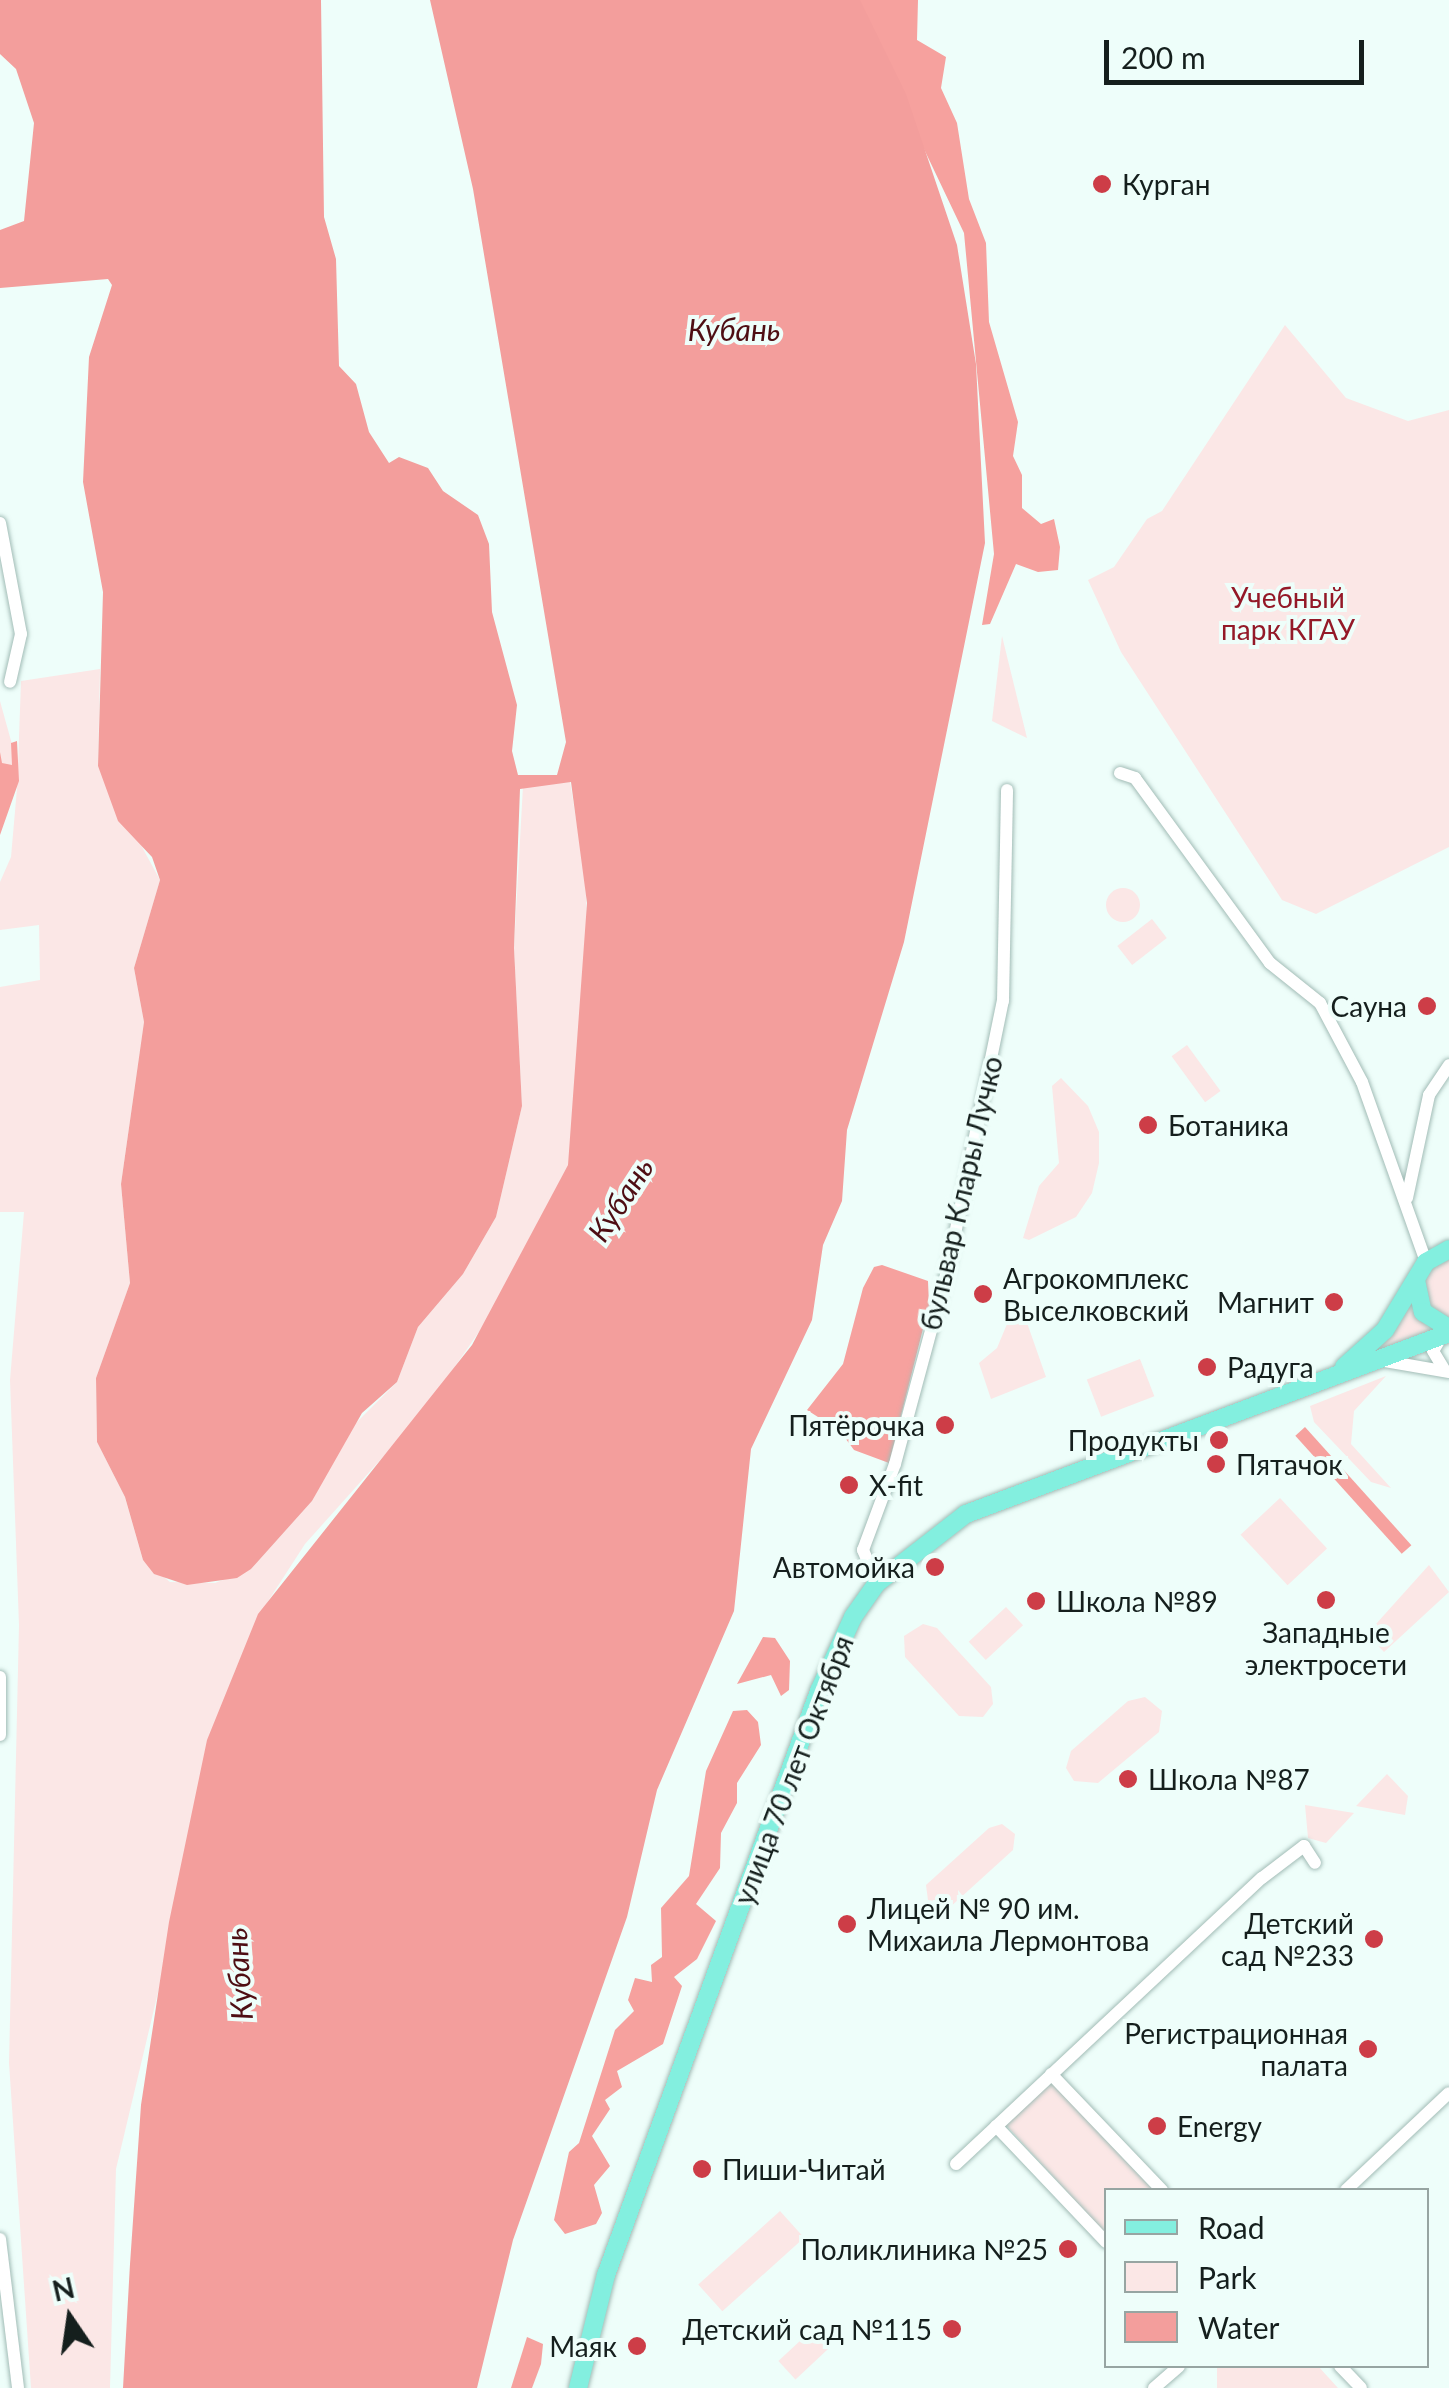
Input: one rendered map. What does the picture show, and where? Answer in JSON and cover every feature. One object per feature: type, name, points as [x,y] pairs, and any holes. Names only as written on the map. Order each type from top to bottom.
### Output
[{"type":"main road","points":[[1376,1358],[1422,1268],[1449,1250]]},
{"type":"main road","points":[[1422,1268],[1423,1312],[1447,1333]]},
{"type":"main road","name":"улица 70 лет Октября","points":[[578,2388],[606,2275],[813,1707],[838,1645],[877,1583],[966,1514],[1447,1333]]},
{"type":"street","points":[[0,523],[21,634],[10,682]]},
{"type":"street","points":[[1120,774],[1136,778],[1270,962],[1320,1003],[1362,1082],[1407,1198],[1422,1268]]},
{"type":"street","name":"бульвар Клары Лучко","points":[[877,1583],[863,1550],[895,1464],[948,1268],[1003,1002],[1007,790]]},
{"type":"street","points":[[1407,1198],[1429,1095],[1449,1065]]},
{"type":"street","points":[[1447,1333],[1433,1351],[1447,1372]]},
{"type":"street","points":[[1376,1358],[1447,1372]]},
{"type":"street","points":[[0,1677],[0,1735]]},
{"type":"street","points":[[956,2164],[1262,1878],[1304,1846],[1315,1863]]},
{"type":"street","points":[[1051,2074],[1160,2188]]},
{"type":"street","points":[[1348,2188],[1449,2093]]},
{"type":"street","points":[[996,2126],[1104,2240]]},
{"type":"street","points":[[0,2239],[18,2388]]},
{"type":"street","points":[[1154,2388],[1177,2368]]},
{"type":"street","points":[[1342,2368],[1361,2388]]},
{"type":"green space","name":"Учебный парк КГАУ","points":[[1285,325],[1346,398],[1408,421],[1449,410],[1449,847],[1316,914],[1282,900],[1121,652],[1088,580],[1114,567],[1147,519],[1162,511]]},
{"type":"green space","points":[[1002,636],[1027,738],[992,721]]},
{"type":"green space","points":[[100,669],[98,766],[160,880],[134,968],[144,1022],[121,1184],[130,1283],[96,1378],[97,1442],[125,1497],[143,1560],[170,1582],[215,1583],[251,1569],[312,1501],[345,1434],[397,1382],[418,1327],[463,1274],[496,1217],[522,1106],[514,948],[523,786],[570,782],[585,875],[589,966],[581,1141],[483,1326],[424,1411],[305,1544],[263,1609],[234,1673],[116,2169],[110,2388],[31,2388],[9,2063],[19,1625],[10,1380],[24,1212],[0,1212],[0,987],[40,980],[39,925],[0,930],[0,882],[11,857],[18,777],[0,782],[0,701],[18,766],[21,681]]},
{"type":"green space","points":[[1123,888],[1135,893],[1140,905],[1135,917],[1123,922],[1111,917],[1106,905],[1111,893]]},
{"type":"green space","points":[[1152,919],[1167,938],[1132,965],[1117,946]]},
{"type":"green space","points":[[1187,1045],[1221,1091],[1205,1102],[1172,1056]]},
{"type":"green space","points":[[1061,1078],[1088,1106],[1099,1132],[1099,1163],[1092,1193],[1076,1217],[1029,1240],[1023,1238],[1039,1186],[1059,1163],[1052,1086]]},
{"type":"green space","points":[[1449,1257],[1449,1323],[1422,1296],[1427,1272]]},
{"type":"green space","points":[[1409,1307],[1431,1331],[1375,1353],[1391,1335]]},
{"type":"green space","points":[[1025,1317],[1046,1377],[991,1399],[979,1363],[997,1348],[1007,1324]]},
{"type":"green space","points":[[1140,1359],[1154,1396],[1101,1417],[1087,1379]]},
{"type":"green space","points":[[1386,1376],[1354,1411],[1351,1444],[1391,1488],[1371,1482],[1314,1422],[1310,1406]]},
{"type":"green space","points":[[1280,1498],[1327,1548],[1288,1585],[1241,1535]]},
{"type":"green space","points":[[1429,1565],[1449,1592],[1384,1652],[1367,1634]]},
{"type":"green space","points":[[1006,1607],[1023,1625],[986,1660],[969,1642]]},
{"type":"green space","points":[[923,1624],[937,1628],[991,1687],[993,1704],[983,1717],[959,1716],[905,1657],[904,1636]]},
{"type":"green space","points":[[1145,1697],[1162,1711],[1159,1732],[1098,1783],[1074,1781],[1066,1768],[1071,1751],[1128,1701]]},
{"type":"green space","points":[[1387,1774],[1408,1796],[1405,1815],[1356,1806]]},
{"type":"green space","points":[[1305,1805],[1354,1813],[1326,1843],[1308,1838]]},
{"type":"green space","points":[[1002,1824],[1015,1834],[1013,1850],[948,1909],[929,1908],[926,1885],[989,1828]]},
{"type":"green space","points":[[1051,2082],[1151,2188],[1104,2188],[1104,2232],[1006,2125]]},
{"type":"green space","points":[[780,2211],[804,2238],[722,2311],[698,2285]]},
{"type":"green space","points":[[815,2327],[832,2345],[795,2379],[778,2361]]},
{"type":"green space","points":[[1217,2368],[1320,2368],[1338,2388],[1217,2388]]},
{"type":"shaded area","points":[[853,0],[918,0],[917,40],[946,57],[941,88],[957,123],[969,199],[986,243],[989,322],[1018,422],[1013,456],[1022,475],[1022,508],[1041,524],[1054,519],[1060,547],[1058,570],[1038,572],[1016,564],[990,624],[982,625],[994,554],[964,233]]},
{"type":"shaded area","points":[[17,741],[19,781],[0,835],[0,752],[2,763],[12,765],[11,743]]},
{"type":"shaded area","points":[[882,1265],[928,1281],[929,1305],[889,1463],[854,1450],[840,1431],[807,1410],[843,1364],[863,1288],[874,1267]]},
{"type":"shaded area","points":[[1305,1427],[1411,1545],[1402,1554],[1295,1436]]},
{"type":"shaded area","points":[[763,1637],[775,1638],[790,1661],[789,1690],[781,1696],[771,1675],[737,1684]]},
{"type":"shaded area","points":[[747,1710],[758,1722],[761,1745],[737,1783],[737,1803],[721,1833],[720,1868],[696,1904],[716,1921],[697,1959],[674,1977],[682,1986],[663,2044],[617,2071],[622,2087],[605,2100],[610,2109],[592,2136],[610,2166],[594,2185],[602,2213],[596,2224],[565,2234],[554,2220],[569,2152],[579,2143],[615,2030],[634,2011],[628,2000],[635,1978],[652,1982],[651,1965],[662,1957],[661,1908],[689,1876],[706,1771],[733,1711]]},
{"type":"shaded area","points":[[527,2337],[543,2344],[541,2364],[532,2388],[511,2388]]},
{"type":"water","name":"Кубань","points":[[0,0],[321,0],[324,217],[336,259],[339,366],[356,384],[369,432],[389,463],[399,457],[428,468],[443,491],[478,515],[489,544],[492,612],[517,705],[512,751],[518,775],[557,775],[566,742],[473,189],[430,0],[860,0],[906,94],[957,245],[976,364],[985,543],[904,942],[847,1130],[842,1201],[823,1245],[812,1320],[751,1449],[734,1611],[657,1790],[627,1917],[513,2240],[477,2388],[123,2388],[141,2105],[169,1922],[207,1740],[258,1614],[472,1345],[568,1165],[587,903],[571,782],[520,789],[514,948],[522,1106],[496,1217],[463,1274],[418,1327],[397,1382],[362,1413],[312,1501],[251,1569],[237,1578],[187,1585],[154,1574],[143,1560],[125,1497],[97,1442],[96,1378],[130,1283],[121,1184],[144,1022],[134,968],[160,880],[152,857],[118,821],[98,766],[103,592],[83,482],[89,357],[112,285],[108,279],[0,288],[0,230],[24,221],[34,123],[16,69],[0,54]]},
{"type":"place","name":"Курган","points":[[1102,184]]},
{"type":"place","name":"Сауна","points":[[1427,1006]]},
{"type":"place","name":"Ботаника","points":[[1148,1125]]},
{"type":"place","name":"Агрокомплекс Выселковский","points":[[983,1294]]},
{"type":"place","name":"Магнит","points":[[1334,1302]]},
{"type":"place","name":"Радуга","points":[[1207,1367]]},
{"type":"place","name":"Пятёрочка","points":[[945,1425]]},
{"type":"place","name":"Продукты","points":[[1219,1440]]},
{"type":"place","name":"Пятачок","points":[[1216,1464]]},
{"type":"place","name":"X-fit","points":[[849,1485]]},
{"type":"place","name":"Автомойка","points":[[935,1567]]},
{"type":"place","name":"Западные электросети","points":[[1326,1600]]},
{"type":"place","name":"Школа №89","points":[[1036,1601]]},
{"type":"place","name":"Школа №87","points":[[1128,1779]]},
{"type":"place","name":"Лицей № 90 им. Михаила Лермонтова","points":[[847,1924]]},
{"type":"place","name":"Детский сад №233","points":[[1374,1939]]},
{"type":"place","name":"Регистрационная палата","points":[[1368,2049]]},
{"type":"place","name":"Energy","points":[[1157,2126]]},
{"type":"place","name":"Пиши-Читай","points":[[702,2169]]},
{"type":"place","name":"Поликлиника №25","points":[[1068,2249]]},
{"type":"place","name":"Детский сад №115","points":[[952,2329]]},
{"type":"place","name":"Маяк","points":[[637,2346]]}]
